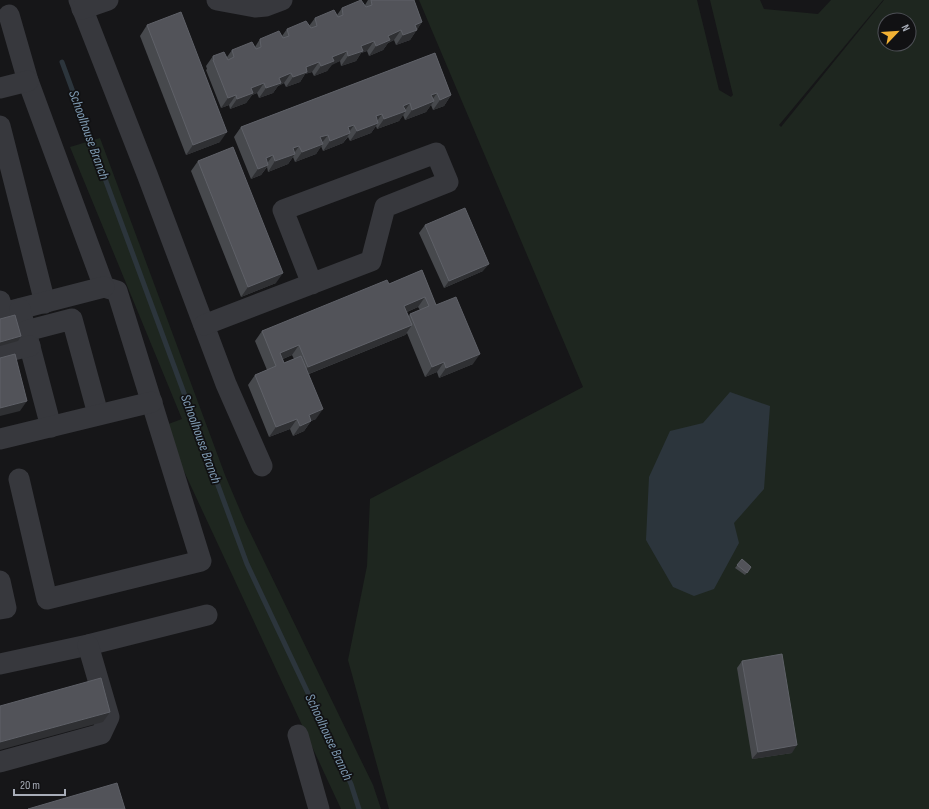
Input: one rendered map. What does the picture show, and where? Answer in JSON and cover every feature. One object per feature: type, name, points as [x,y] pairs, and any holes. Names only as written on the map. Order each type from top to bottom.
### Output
[{"type":"street","points":[[108,0],[81,5],[226,384],[262,466]]},
{"type":"street","points":[[217,0],[243,3],[254,7],[266,6],[282,0]]},
{"type":"street","points":[[9,16],[28,81],[104,287]]},
{"type":"street","points":[[0,88],[28,81]]},
{"type":"street","points":[[0,126],[45,303]]},
{"type":"street","points":[[204,325],[312,284],[370,261],[385,206],[448,182],[436,153],[283,210],[312,284]]},
{"type":"street","points":[[0,301],[3,313],[104,287],[117,291],[201,562],[47,599],[19,479]]},
{"type":"street","points":[[20,309],[51,427]]},
{"type":"street","points":[[0,354],[28,338],[72,319],[98,414]]},
{"type":"street","points":[[0,439],[152,402]]},
{"type":"street","points":[[0,581],[6,608],[0,609]]},
{"type":"street","points":[[0,664],[88,645],[207,614]]},
{"type":"street","points":[[0,762],[101,734],[109,717],[88,645]]},
{"type":"street","points":[[298,734],[319,809]]},
{"type":"shaded area","points":[[419,0],[697,0],[719,90],[731,97],[733,95],[710,0],[760,0],[764,9],[818,14],[831,0],[883,0],[779,125],[781,127],[884,0],[929,0],[929,809],[389,809],[348,660],[367,566],[370,499],[583,387]]},
{"type":"shaded area","points":[[100,138],[225,475],[245,522],[373,785],[381,809],[341,809],[163,426],[182,419],[70,147]]},
{"type":"shaded area","points":[[730,392],[770,406],[764,489],[734,523],[739,543],[714,589],[694,596],[673,587],[646,540],[649,477],[670,431],[703,423]]},
{"type":"building","points":[[361,0],[366,7],[372,5],[371,0],[414,0],[422,22],[415,25],[417,30],[403,35],[401,30],[388,36],[390,40],[376,46],[374,41],[361,46],[363,51],[348,56],[347,51],[332,57],[334,61],[321,66],[319,62],[306,67],[307,72],[293,77],[291,73],[279,78],[281,83],[266,88],[264,83],[251,88],[253,93],[237,99],[236,95],[228,98],[213,60],[213,56],[224,52],[228,60],[234,57],[232,50],[252,42],[256,49],[261,47],[260,39],[279,31],[283,38],[289,36],[287,29],[306,21],[311,28],[317,26],[315,18],[334,10],[338,17],[343,15],[342,8]]},
{"type":"building","points":[[181,12],[227,132],[193,145],[147,25]]},
{"type":"building","points":[[435,53],[451,95],[440,100],[437,93],[431,95],[434,101],[412,110],[410,103],[403,106],[406,111],[384,119],[382,114],[376,116],[378,123],[357,131],[354,125],[348,127],[350,133],[330,141],[328,135],[320,137],[323,144],[302,152],[299,146],[293,148],[295,154],[275,161],[273,155],[266,158],[268,165],[258,169],[241,127]]},
{"type":"building","points":[[233,147],[283,273],[248,287],[198,161]]},
{"type":"building","points":[[465,208],[489,264],[449,281],[425,225]]},
{"type":"building","points":[[422,270],[436,305],[456,297],[480,354],[446,368],[444,362],[432,367],[410,314],[429,306],[425,297],[404,306],[412,325],[308,367],[299,345],[280,353],[284,363],[301,356],[323,409],[309,415],[311,421],[300,426],[297,419],[276,427],[255,375],[276,366],[262,331],[387,280],[389,284]]},
{"type":"building","points":[[15,315],[21,336],[0,342],[0,319]]},
{"type":"building","points":[[15,354],[27,401],[0,408],[0,358]]},
{"type":"building","points":[[742,559],[751,567],[747,573],[737,565]]},
{"type":"building","points":[[782,654],[797,745],[758,752],[742,661]]},
{"type":"building","points":[[101,678],[110,712],[0,742],[0,706]]},
{"type":"building","points":[[117,783],[125,809],[28,809]]},
{"type":"waterway","name":"Schoolhouse Branch","points":[[62,62],[247,564],[351,784],[359,809]]}]
